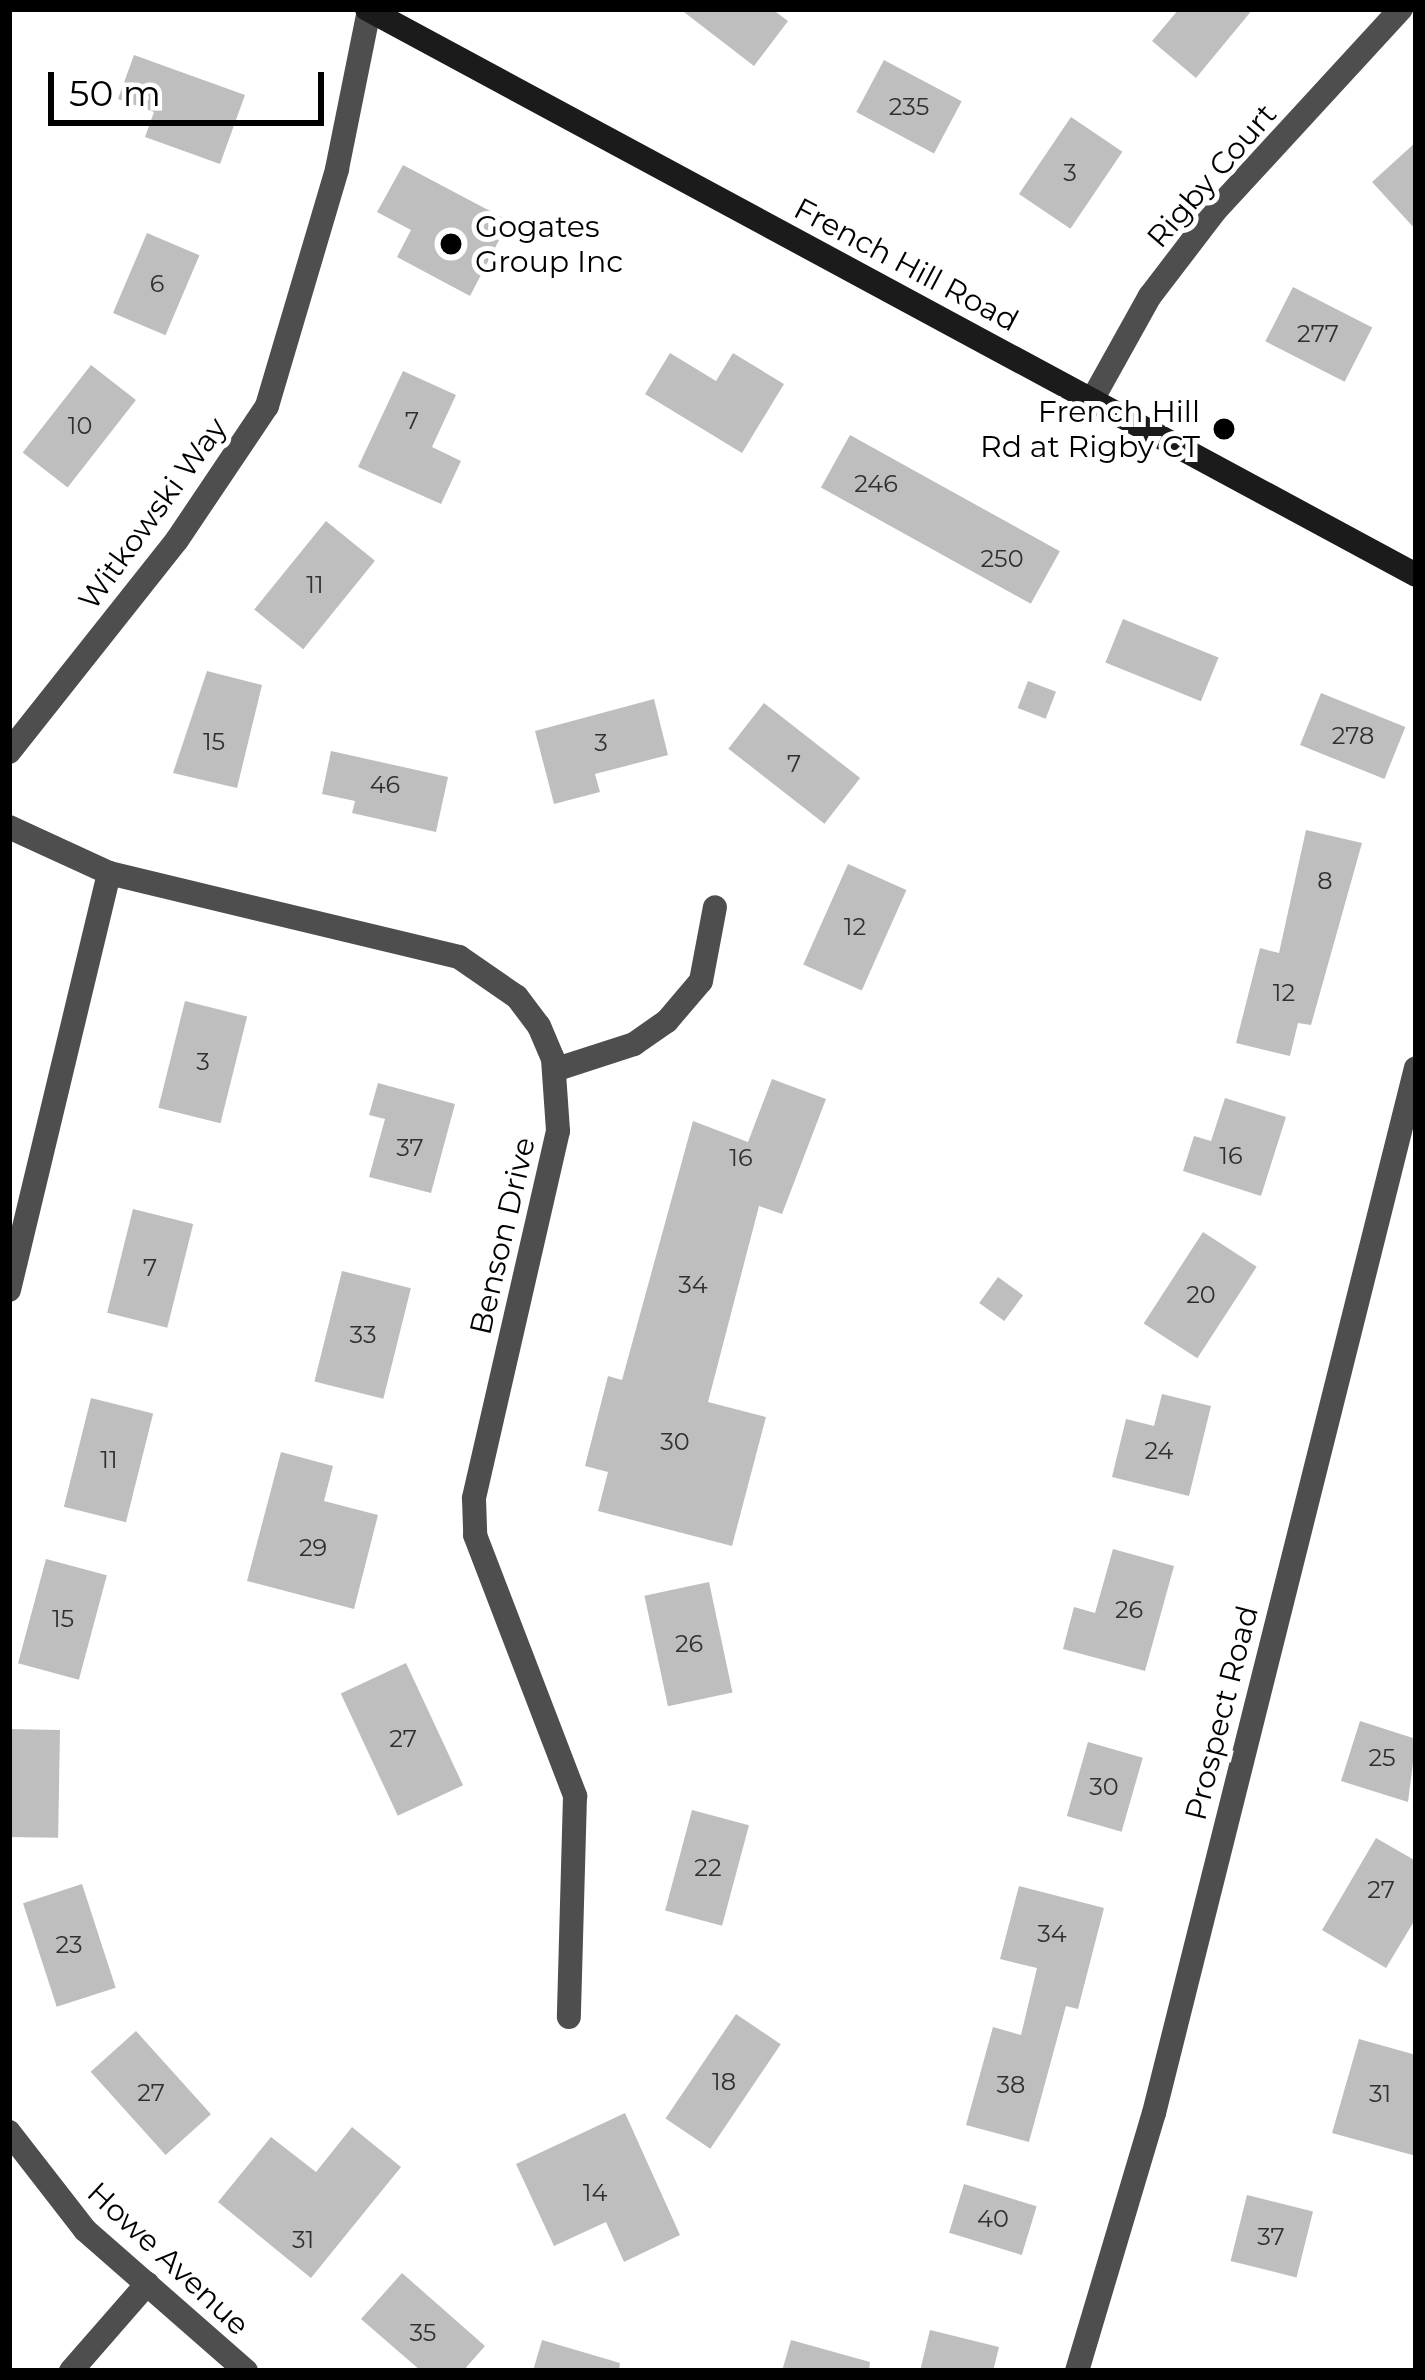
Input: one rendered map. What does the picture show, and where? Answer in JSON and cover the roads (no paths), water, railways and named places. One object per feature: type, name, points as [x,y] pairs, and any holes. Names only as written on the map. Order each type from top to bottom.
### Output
[{"type":"main road","name":"French Hill Road","points":[[368,9],[1416,575]]},
{"type":"street","name":"Witkowski Way","points":[[9,752],[177,540],[267,406],[321,232],[368,9]]},
{"type":"street","name":"Rigby Court","points":[[1092,400],[1150,296],[1215,211],[1401,9]]},
{"type":"street","name":"Benson Drive","points":[[9,827],[109,873],[459,957],[517,997],[554,1070],[558,1131],[474,1499],[484,1572],[568,1760],[575,1796],[569,2018]]},
{"type":"street","points":[[9,1290],[109,873]]},
{"type":"street","points":[[554,1070],[634,1044],[667,1022],[701,981],[716,908]]},
{"type":"street","name":"Prospect Road","points":[[1077,2371],[1154,2113],[1416,1068]]},
{"type":"street","name":"Howe Avenue","points":[[9,2132],[85,2230],[246,2371]]},
{"type":"street","points":[[71,2371],[147,2284]]},
{"type":"place","name":"Gogates Group Inc","points":[[451,244]]},
{"type":"place","name":"French Hill Rd at Rigby CT","points":[[1224,429]]}]
